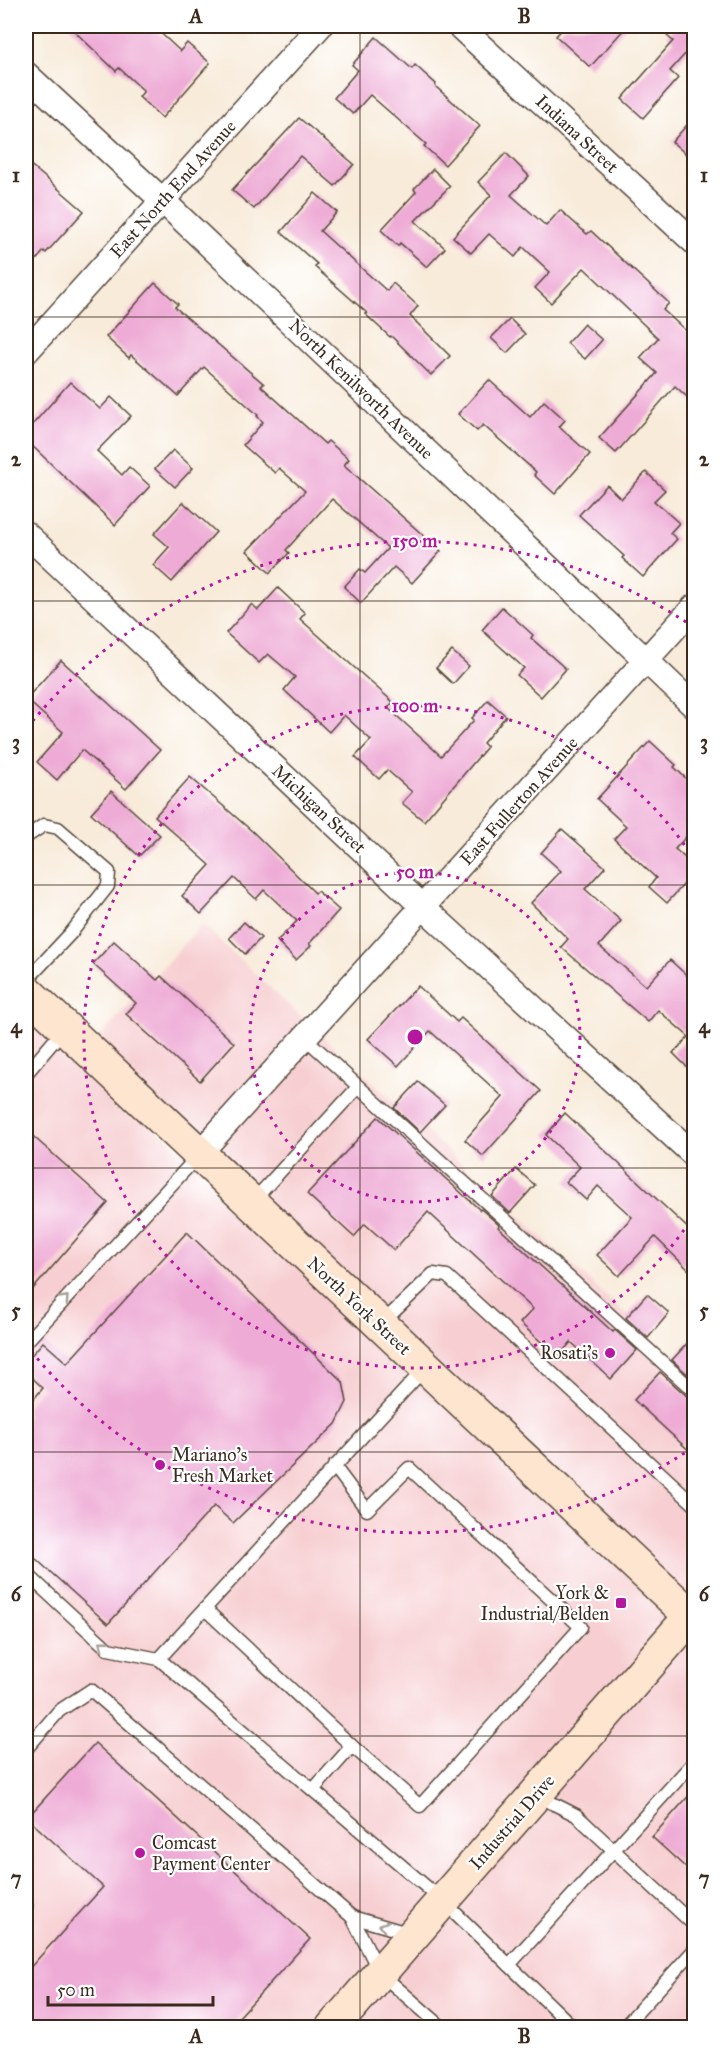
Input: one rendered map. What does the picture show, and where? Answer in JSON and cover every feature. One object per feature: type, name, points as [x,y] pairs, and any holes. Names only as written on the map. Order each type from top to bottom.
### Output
[{"type":"main road","name":"North York Street","points":[[26,991],[425,1368],[693,1616]]},
{"type":"main road","name":"Industrial Drive","points":[[332,2028],[693,1616]]},
{"type":"street","name":"East North End Avenue","points":[[26,352],[320,26]]},
{"type":"street","name":"Indiana Street","points":[[459,26],[694,242]]},
{"type":"street","name":"North Kenilworth Avenue","points":[[26,74],[163,201],[694,706]]},
{"type":"street","name":"Michigan Street","points":[[26,534],[422,906],[694,1155]]},
{"type":"street","name":"East Fullerton Avenue","points":[[198,1155],[694,607]]},
{"type":"lane","points":[[26,837],[44,825],[58,828],[109,872],[108,886],[71,933],[26,981]]},
{"type":"lane","points":[[26,1074],[65,1028]]},
{"type":"lane","points":[[304,1037],[694,1390]]},
{"type":"lane","points":[[251,1204],[358,1087]]},
{"type":"lane","points":[[26,1342],[198,1155]]},
{"type":"lane","points":[[380,1325],[433,1274],[447,1276],[694,1504]]},
{"type":"lane","points":[[159,1659],[425,1368]]},
{"type":"lane","points":[[205,1608],[352,1746],[420,1806],[580,1627],[410,1468],[367,1510],[334,1466]]},
{"type":"lane","points":[[26,1573],[108,1649],[159,1659],[443,1900],[574,2028]]},
{"type":"lane","points":[[26,1749],[59,1711],[91,1690],[352,1917],[380,1973],[443,2028]]},
{"type":"lane","points":[[313,1790],[352,1746]]},
{"type":"lane","points":[[509,1965],[692,1764],[694,1767]]},
{"type":"lane","points":[[536,1795],[576,1815],[694,1925]]},
{"type":"lane","points":[[352,1917],[413,1935]]},
{"type":"lane","points":[[623,2028],[694,1950]]},
{"type":"shaded area","points":[[202,924],[306,1021],[198,1144],[92,1045]]},
{"type":"shaded area","points":[[26,1021],[182,1151],[694,1623],[694,2027],[26,2027]]},
{"type":"shaded area","points":[[318,1032],[694,1377],[694,1603],[207,1154]]},
{"type":"building","points":[[69,26],[153,26],[180,51],[187,43],[210,63],[162,118],[139,97],[144,91],[119,68],[116,71]]},
{"type":"building","points":[[565,26],[627,26],[590,67],[556,36]]},
{"type":"building","points":[[676,26],[694,26],[694,44],[670,71],[678,78],[643,118],[622,99],[673,41],[667,36]]},
{"type":"building","points":[[376,37],[412,69],[415,65],[480,126],[445,165],[424,146],[426,144],[370,95],[353,114],[334,98],[358,70],[352,65]]},
{"type":"building","points":[[694,117],[694,161],[672,142]]},
{"type":"building","points":[[299,118],[354,164],[335,186],[300,156],[254,209],[232,190]]},
{"type":"building","points":[[506,153],[529,176],[511,195],[546,226],[560,210],[587,234],[591,231],[669,303],[663,310],[694,338],[694,403],[675,386],[616,453],[599,438],[657,373],[640,358],[658,338],[584,268],[551,303],[535,288],[550,272],[523,247],[515,257],[489,234],[471,253],[453,237],[491,195],[478,182]]},
{"type":"building","points":[[26,161],[84,211],[26,272]]},
{"type":"building","points":[[433,169],[450,186],[415,221],[445,248],[427,267],[400,243],[398,246],[381,230],[416,192],[414,189]]},
{"type":"building","points":[[315,193],[337,212],[320,231],[387,291],[393,283],[418,306],[410,316],[450,356],[431,375],[315,267],[317,264],[281,232]]},
{"type":"building","points":[[155,283],[178,304],[175,307],[264,384],[261,386],[325,444],[328,441],[349,459],[344,465],[441,551],[412,583],[394,567],[361,603],[344,587],[360,569],[365,573],[388,548],[332,499],[286,550],[289,553],[270,573],[247,551],[305,491],[279,468],[275,473],[243,445],[263,422],[204,367],[178,396],[131,355],[129,358],[106,337]]},
{"type":"building","points":[[510,319],[525,334],[507,353],[491,338]]},
{"type":"building","points":[[584,324],[602,340],[585,359],[567,343]]},
{"type":"building","points":[[489,380],[530,417],[544,401],[565,420],[559,427],[590,454],[555,494],[534,475],[536,472],[483,425],[477,431],[458,414]]},
{"type":"building","points":[[70,382],[100,409],[111,397],[131,416],[97,451],[122,475],[129,467],[150,486],[115,525],[26,440],[26,432]]},
{"type":"building","points":[[173,450],[193,468],[175,487],[155,469]]},
{"type":"building","points":[[646,472],[665,490],[654,501],[679,523],[670,533],[677,539],[643,577],[622,558],[624,556],[579,515],[607,485],[621,499]]},
{"type":"building","points":[[183,502],[216,532],[172,582],[153,565],[169,547],[154,534]]},
{"type":"building","points":[[278,588],[305,613],[300,619],[393,702],[388,708],[441,756],[474,720],[472,718],[488,700],[506,716],[483,743],[487,747],[424,821],[402,803],[412,792],[387,770],[379,779],[355,757],[371,740],[344,715],[329,732],[284,690],[295,677],[268,654],[259,663],[226,633],[252,604],[258,610]]},
{"type":"building","points":[[502,607],[533,635],[531,638],[566,669],[541,697],[517,675],[524,668],[482,630]]},
{"type":"building","points":[[452,651],[469,666],[453,684],[436,668]]},
{"type":"building","points":[[61,660],[160,750],[126,789],[82,750],[57,780],[37,762],[63,732],[26,699]]},
{"type":"building","points":[[650,741],[676,765],[674,767],[694,786],[694,828],[675,849],[694,866],[694,873],[667,903],[649,887],[656,878],[614,839],[626,826],[597,799]]},
{"type":"building","points":[[190,777],[253,832],[315,893],[317,891],[339,910],[309,944],[311,946],[296,960],[277,941],[297,921],[264,890],[256,899],[234,878],[201,914],[182,896],[210,865],[155,816]]},
{"type":"building","points":[[111,791],[160,835],[139,856],[91,813]]},
{"type":"building","points":[[562,829],[605,867],[585,889],[621,921],[599,946],[646,986],[670,960],[694,982],[694,1074],[673,1053],[689,1037],[658,1010],[648,1022],[561,947],[568,939],[531,903],[561,871],[541,853]]},
{"type":"building","points":[[244,922],[261,938],[245,954],[229,938]]},
{"type":"building","points":[[114,941],[157,980],[161,976],[234,1043],[200,1081],[126,1014],[136,1003],[93,964]]},
{"type":"building","points":[[418,986],[457,1022],[461,1018],[541,1091],[483,1156],[465,1140],[503,1097],[430,1031],[398,1066],[368,1039]]},
{"type":"building","points":[[418,1082],[445,1105],[420,1132],[394,1108]]},
{"type":"building","points":[[565,1113],[694,1234],[694,1275],[655,1237],[619,1276],[597,1255],[632,1217],[598,1186],[586,1200],[566,1182],[580,1167],[546,1135]]},
{"type":"building","points":[[378,1117],[499,1225],[498,1227],[613,1332],[615,1330],[637,1350],[611,1379],[571,1342],[558,1357],[520,1323],[533,1309],[428,1212],[394,1250],[365,1224],[354,1237],[307,1194]]},
{"type":"building","points":[[26,1130],[108,1203],[26,1297]]},
{"type":"building","points":[[516,1169],[535,1185],[510,1213],[492,1196]]},
{"type":"building","name":"Mariano's Fresh Market","points":[[187,1232],[343,1382],[347,1402],[336,1424],[233,1523],[214,1506],[108,1624],[26,1550],[26,1408],[43,1388],[26,1372],[26,1361],[43,1342],[67,1363]]},
{"type":"building","points":[[647,1294],[669,1313],[648,1338],[626,1318]]},
{"type":"building","points":[[694,1336],[694,1380],[672,1360]]},
{"type":"building","points":[[660,1372],[688,1397],[694,1399],[694,1455],[634,1400]]},
{"type":"building","name":"Comcast Payment Center","points":[[95,1743],[310,1939],[229,2028],[26,2028],[26,1972],[103,1887],[27,1818]]},
{"type":"building","points":[[694,1790],[694,1875],[652,1837]]},
{"type":"place","name":"Rosati's","points":[[610,1353]]},
{"type":"place","name":"Mariano's Fresh Market","points":[[160,1465]]},
{"type":"place","name":"York & Industrial/Belden","points":[[621,1603]]},
{"type":"place","name":"Comcast Payment Center","points":[[140,1853]]}]
